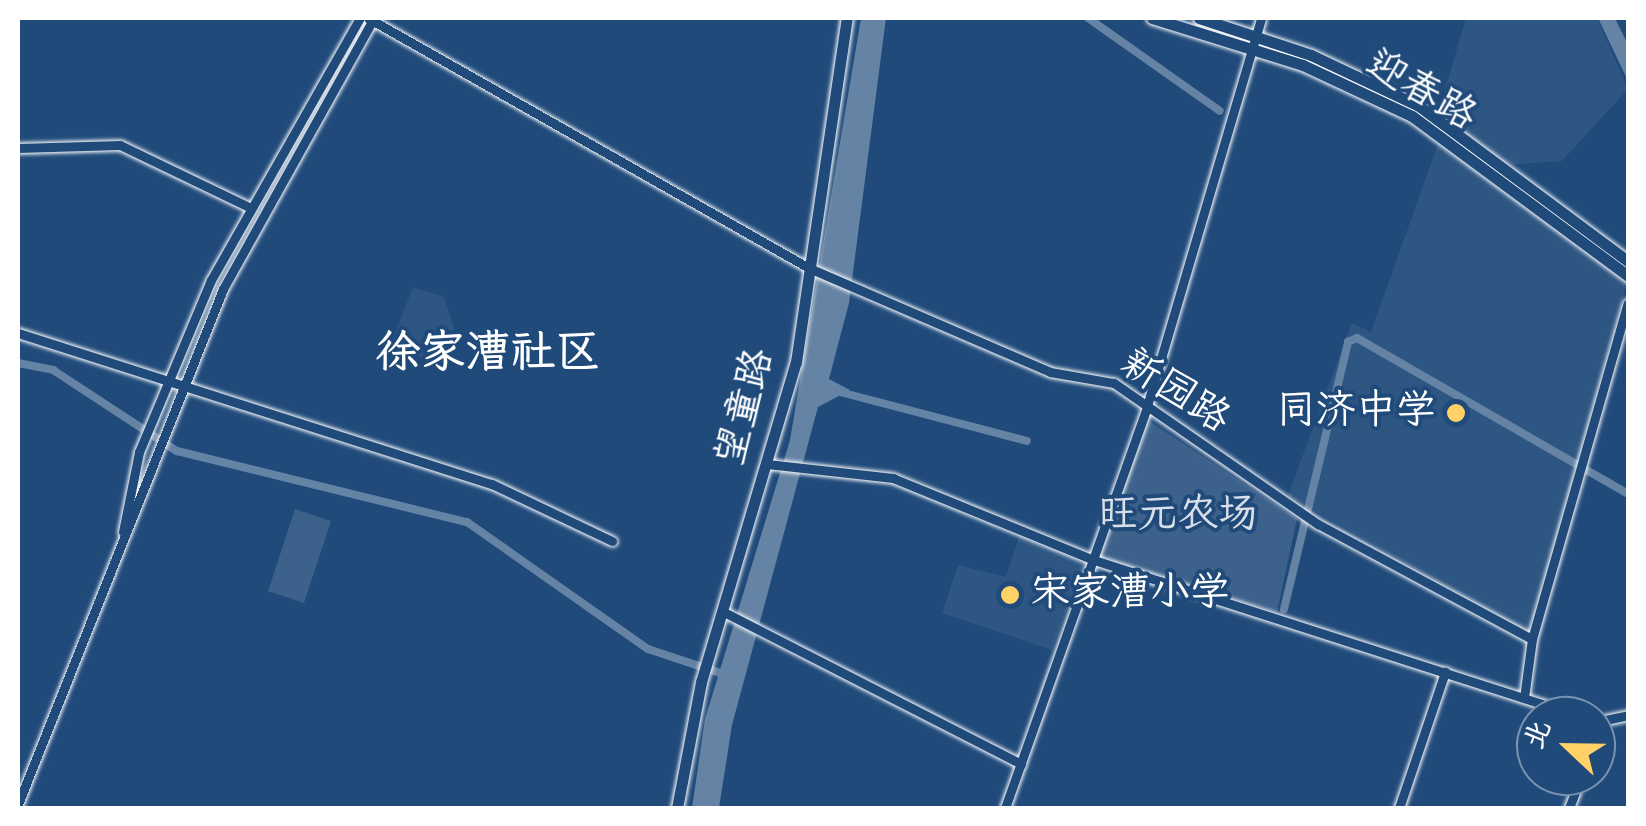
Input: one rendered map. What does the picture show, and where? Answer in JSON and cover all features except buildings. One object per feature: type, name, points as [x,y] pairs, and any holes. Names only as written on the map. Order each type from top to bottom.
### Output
[{"type":"street","points":[[123,532],[139,452],[166,381],[247,206],[360,18]]},
{"type":"street","points":[[18,804],[18,794],[123,532],[258,212],[372,18]]},
{"type":"street","name":"新园路","points":[[372,18],[814,269],[848,280],[1050,372],[1114,383],[1318,524],[1532,640]]},
{"type":"street","name":"望童路","points":[[677,808],[701,682],[796,362],[814,269],[847,18]]},
{"type":"street","name":"迎春路","points":[[1152,18],[1253,43],[1419,106],[1628,261]]},
{"type":"street","name":"迎春路","points":[[1199,18],[1412,116],[1628,276]]},
{"type":"street","points":[[1005,808],[1147,406],[1261,18]]},
{"type":"street","points":[[19,142],[120,145],[258,212]]},
{"type":"street","points":[[1524,696],[1532,640],[1628,303]]},
{"type":"street","points":[[18,333],[492,484],[612,541]]},
{"type":"street","points":[[766,464],[893,478],[1091,559],[1518,696]]},
{"type":"street","points":[[722,611],[1021,764]]},
{"type":"street","points":[[1399,808],[1445,672]]},
{"type":"shaded area","points":[[861,18],[886,18],[849,303],[829,379],[850,390],[818,407],[732,725],[719,808],[692,808],[705,719],[790,440]]},
{"type":"shaded area","points":[[1466,18],[1597,18],[1628,89],[1562,161],[1507,165],[1438,114]]},
{"type":"shaded area","points":[[1598,18],[1615,18],[1628,45],[1628,81]]},
{"type":"shaded area","name":"同济中学","points":[[1439,141],[1628,278],[1530,634],[1288,495],[1352,323],[1371,332]]},
{"type":"shaded area","points":[[413,287],[444,297],[458,341],[449,364],[389,349]]},
{"type":"shaded area","name":"宋家漕小学","points":[[1020,533],[1084,561],[1052,650],[942,613],[958,565],[1006,577]]},
{"type":"green space","name":"旺元农场","points":[[1146,419],[1297,519],[1277,612],[1094,558]]},
{"type":"green space","points":[[295,509],[331,521],[304,603],[268,591]]},
{"type":"waterway","points":[[1088,18],[1220,111]]},
{"type":"waterway","points":[[1284,609],[1348,342],[1357,338],[1628,494]]},
{"type":"waterway","points":[[18,363],[53,370],[177,451],[467,522],[648,649],[726,675]]},
{"type":"waterway","points":[[840,392],[1027,441]]},
{"type":"place","name":"同济中学","points":[[1456,413]]},
{"type":"place","name":"宋家漕小学","points":[[1010,595]]},
{"type":"district","name":"徐家漕社区","points":[[488,356]]}]
